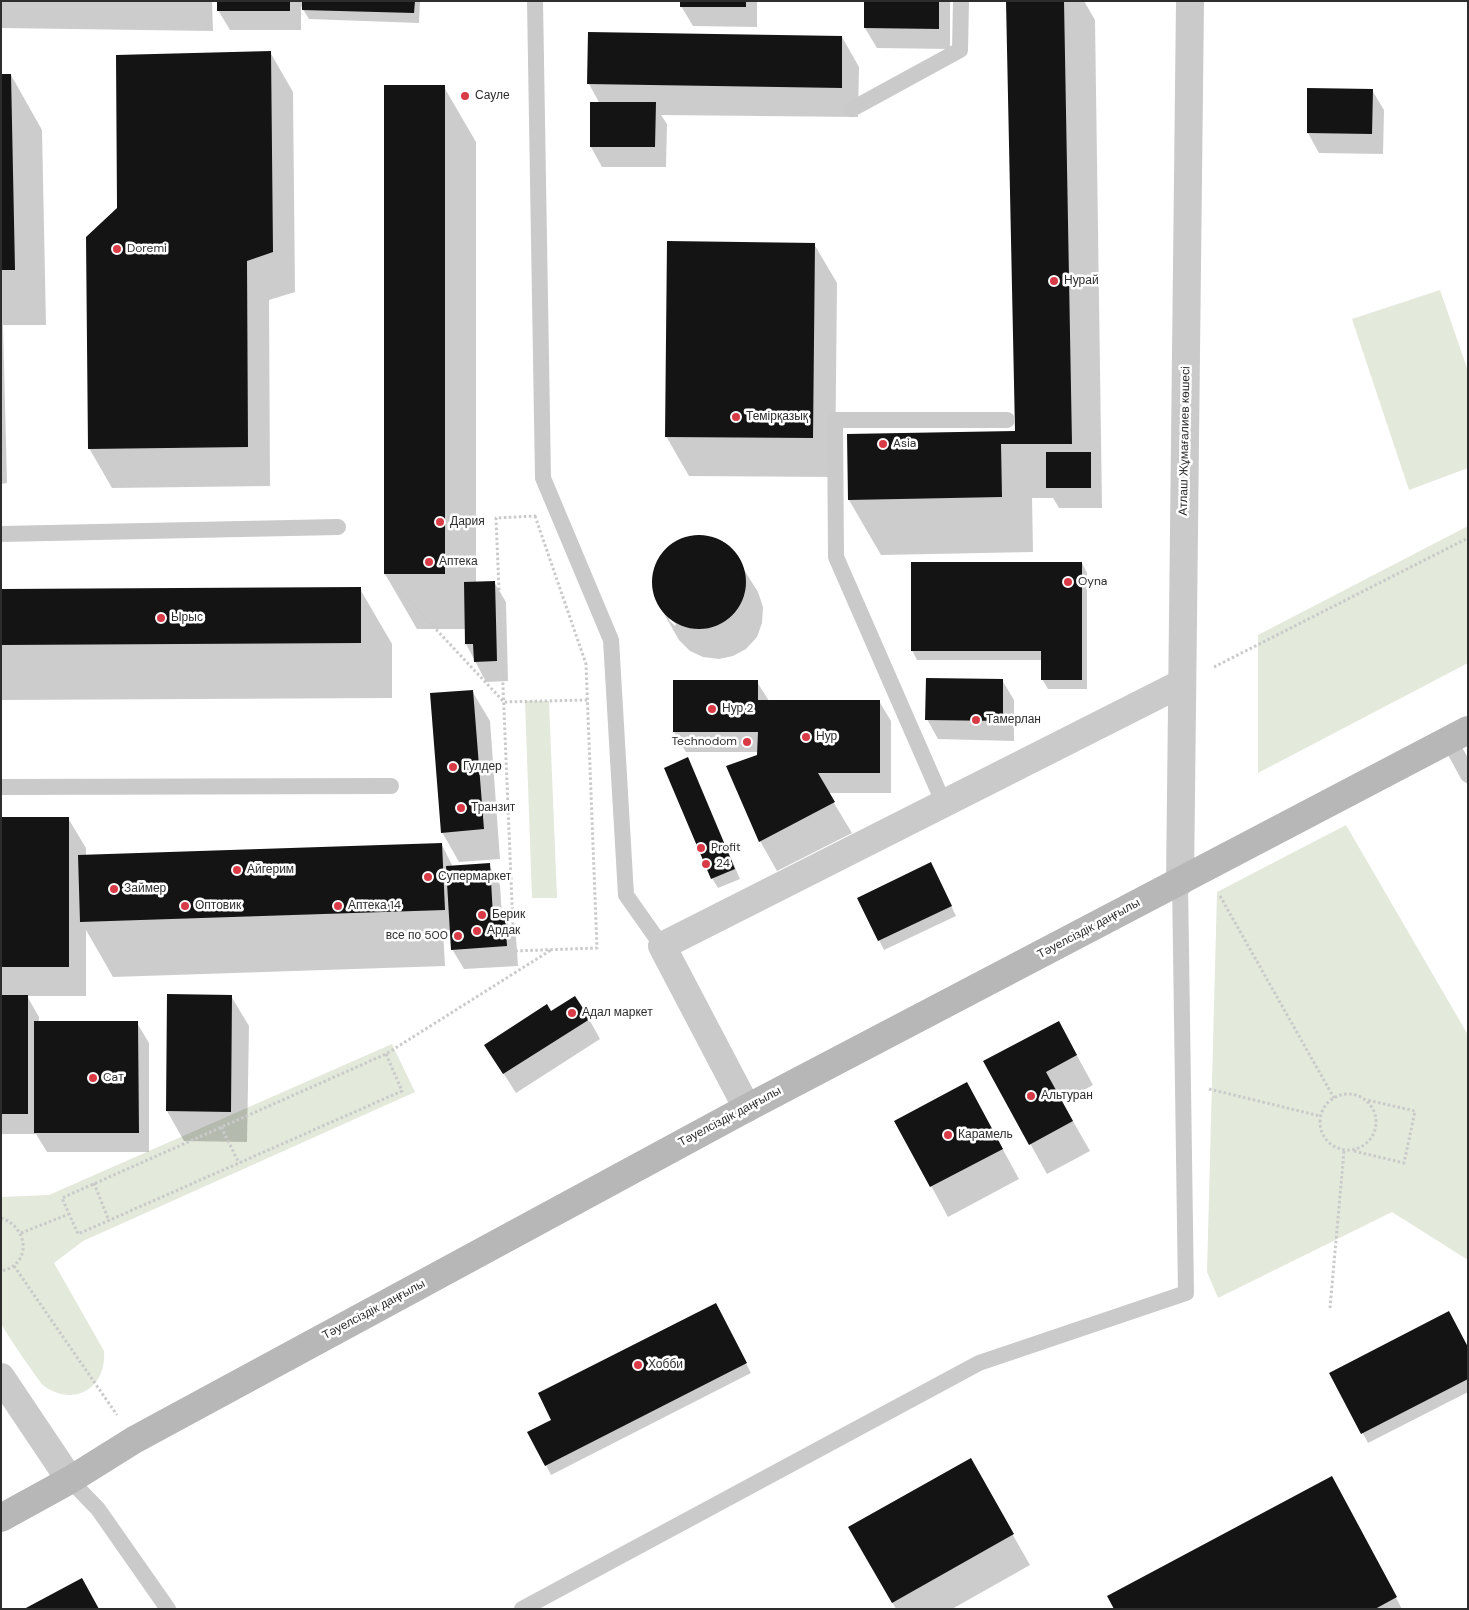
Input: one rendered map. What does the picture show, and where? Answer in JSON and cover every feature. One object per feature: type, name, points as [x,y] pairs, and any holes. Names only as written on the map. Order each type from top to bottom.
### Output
[{"type":"street","name":"Атлаш Жұмағалиев көшесі","points":[[1190,1],[1182,683],[1191,876]]},
{"type":"street","points":[[747,1108],[662,946],[1182,683]]},
{"type":"street","name":"Тәуелсіздік даңғылы","points":[[1,1518],[70,1480],[134,1440],[747,1108],[1458,735]]},
{"type":"street","points":[[1,1377],[70,1480]]},
{"type":"lane","points":[[535,1],[543,478],[611,640],[626,895],[662,946]]},
{"type":"lane","points":[[852,109],[960,50],[961,1]]},
{"type":"lane","points":[[944,804],[836,557],[835,420],[1007,420]]},
{"type":"lane","points":[[1,534],[338,527]]},
{"type":"lane","points":[[1458,735],[1468,775]]},
{"type":"lane","points":[[1,787],[391,786]]},
{"type":"lane","points":[[522,1609],[979,1363],[1186,1293],[1183,1081],[1191,876]]},
{"type":"lane","points":[[70,1480],[98,1509],[168,1609]]},
{"type":"path","points":[[534,516],[586,664],[587,700],[597,948],[514,951],[496,518],[534,516]]},
{"type":"path","points":[[1182,683],[1468,538]]},
{"type":"path","points":[[402,593],[504,702],[587,700]]},
{"type":"path","points":[[1191,876],[1217,892],[1334,1098]]},
{"type":"path","points":[[386,1054],[402,1091],[78,1234],[62,1198],[386,1054],[552,950]]},
{"type":"path","points":[[1183,1081],[1320,1116]]},
{"type":"path","points":[[1347,1094],[1356,1095],[1365,1100],[1415,1111],[1404,1163],[1354,1150],[1344,1151],[1327,1142],[1319,1125],[1323,1107],[1334,1098],[1347,1094]]},
{"type":"path","points":[[1354,1150],[1370,1141],[1376,1124],[1375,1114],[1365,1100]]},
{"type":"path","points":[[221,1127],[238,1164]]},
{"type":"path","points":[[1330,1308],[1344,1151]]},
{"type":"path","points":[[94,1184],[109,1220]]},
{"type":"path","points":[[21,1233],[69,1214]]},
{"type":"path","points":[[1,1218],[15,1226],[21,1233],[23,1250],[14,1266],[1,1271]]},
{"type":"path","points":[[14,1266],[134,1440]]},
{"type":"shaded area","points":[[1440,290],[1468,371],[1468,468],[1409,490],[1352,319]]},
{"type":"shaded area","points":[[1468,526],[1468,663],[1258,773],[1258,635]]},
{"type":"shaded area","points":[[525,701],[549,701],[557,898],[532,898]]},
{"type":"shaded area","points":[[1346,825],[1468,1035],[1468,1260],[1392,1212],[1218,1298],[1207,1272],[1217,892]]},
{"type":"shaded area","points":[[392,1044],[415,1092],[83,1241],[54,1263],[104,1351],[104,1364],[95,1384],[77,1394],[67,1395],[44,1386],[1,1323],[1,1197],[49,1195]]},
{"type":"building","points":[[217,1],[290,1],[290,11],[217,11]]},
{"type":"building","points":[[302,1],[415,1],[414,13],[302,10]]},
{"type":"building","points":[[680,1],[746,1],[746,7],[680,7]]},
{"type":"building","points":[[864,1],[939,1],[939,29],[864,28]]},
{"type":"building","points":[[1006,1],[1064,1],[1072,444],[1001,444],[1002,497],[848,500],[847,434],[1015,431]]},
{"type":"building","points":[[588,32],[842,36],[842,88],[587,84]]},
{"type":"building","points":[[271,51],[273,252],[247,261],[248,447],[88,449],[86,237],[117,208],[116,55]]},
{"type":"building","points":[[1,74],[11,74],[15,270],[1,270]]},
{"type":"building","points":[[384,85],[445,85],[445,574],[384,574]]},
{"type":"building","points":[[1307,88],[1373,89],[1372,134],[1307,133]]},
{"type":"building","points":[[590,102],[656,102],[655,147],[590,147]]},
{"type":"building","points":[[667,241],[815,243],[813,438],[665,437]]},
{"type":"building","points":[[1046,452],[1091,452],[1091,488],[1046,488]]},
{"type":"building","points":[[699,535],[717,538],[732,549],[743,564],[746,582],[743,600],[732,615],[717,626],[699,629],[681,626],[666,615],[655,600],[652,582],[655,564],[666,549],[681,538]]},
{"type":"building","points":[[911,562],[1082,562],[1082,680],[1041,680],[1041,651],[911,651]]},
{"type":"building","points":[[495,581],[497,661],[474,662],[473,644],[465,644],[464,582]]},
{"type":"building","points":[[361,587],[361,643],[1,645],[1,589]]},
{"type":"building","points":[[926,678],[1003,679],[1003,721],[925,720]]},
{"type":"building","points":[[673,680],[758,680],[758,700],[880,700],[880,773],[818,773],[835,802],[759,842],[726,766],[757,755],[758,732],[673,732]]},
{"type":"building","points":[[473,690],[484,829],[441,833],[430,693]]},
{"type":"building","points":[[688,757],[735,869],[711,879],[664,768]]},
{"type":"building","points":[[1,817],[69,817],[69,967],[1,967]]},
{"type":"building","points":[[442,843],[445,910],[80,922],[78,855]]},
{"type":"building","points":[[931,862],[952,906],[878,941],[857,898]]},
{"type":"building","points":[[490,863],[493,916],[505,915],[507,946],[451,950],[446,866]]},
{"type":"building","points":[[167,994],[232,995],[231,1112],[166,1111]]},
{"type":"building","points":[[1,995],[28,995],[28,1114],[1,1114]]},
{"type":"building","points":[[575,996],[590,1019],[503,1074],[484,1045],[547,1004],[551,1011]]},
{"type":"building","points":[[34,1021],[138,1021],[139,1133],[34,1133]]},
{"type":"building","name":"Альтуран","points":[[1059,1021],[1077,1055],[1046,1072],[1073,1121],[1029,1145],[983,1061]]},
{"type":"building","name":"Карамель","points":[[967,1082],[1003,1149],[930,1187],[894,1121]]},
{"type":"building","points":[[716,1303],[747,1363],[545,1466],[527,1432],[551,1420],[538,1393]]},
{"type":"building","points":[[1449,1311],[1468,1347],[1468,1379],[1361,1434],[1329,1373]]},
{"type":"building","points":[[971,1458],[1014,1534],[892,1603],[848,1527]]},
{"type":"building","points":[[1332,1476],[1397,1597],[1375,1609],[1114,1609],[1107,1596]]},
{"type":"building","points":[[82,1578],[99,1609],[24,1609]]},
{"type":"place","name":"Сауле","points":[[465,96]]},
{"type":"place","name":"Doremi","points":[[117,249]]},
{"type":"place","name":"Нурай","points":[[1054,281]]},
{"type":"place","name":"Темірқазық","points":[[736,417]]},
{"type":"place","name":"Asia","points":[[883,444]]},
{"type":"place","name":"Дария","points":[[440,522]]},
{"type":"place","name":"Аптека","points":[[429,562]]},
{"type":"place","name":"Oyna","points":[[1068,582]]},
{"type":"place","name":"Ырыс","points":[[161,618]]},
{"type":"place","name":"Нур 2","points":[[712,709]]},
{"type":"place","name":"Тамерлан","points":[[976,720]]},
{"type":"place","name":"Нур","points":[[806,737]]},
{"type":"place","name":"Technodom","points":[[747,742]]},
{"type":"place","name":"Гулдер","points":[[453,767]]},
{"type":"place","name":"Транзит","points":[[461,808]]},
{"type":"place","name":"Profit","points":[[701,848]]},
{"type":"place","name":"24","points":[[706,864]]},
{"type":"place","name":"Айгерим","points":[[237,870]]},
{"type":"place","name":"Супермаркет","points":[[428,877]]},
{"type":"place","name":"Займер","points":[[114,889]]},
{"type":"place","name":"Оптовик","points":[[185,906]]},
{"type":"place","name":"Аптека 14","points":[[338,906]]},
{"type":"place","name":"Берик","points":[[482,915]]},
{"type":"place","name":"Ардак","points":[[477,931]]},
{"type":"place","name":"все по 500","points":[[458,936]]},
{"type":"place","name":"Адал маркет","points":[[572,1013]]},
{"type":"place","name":"Caт","points":[[93,1078]]},
{"type":"place","name":"Альтуран","points":[[1031,1096]]},
{"type":"place","name":"Карамель","points":[[948,1135]]},
{"type":"place","name":"Хобби","points":[[638,1365]]}]
